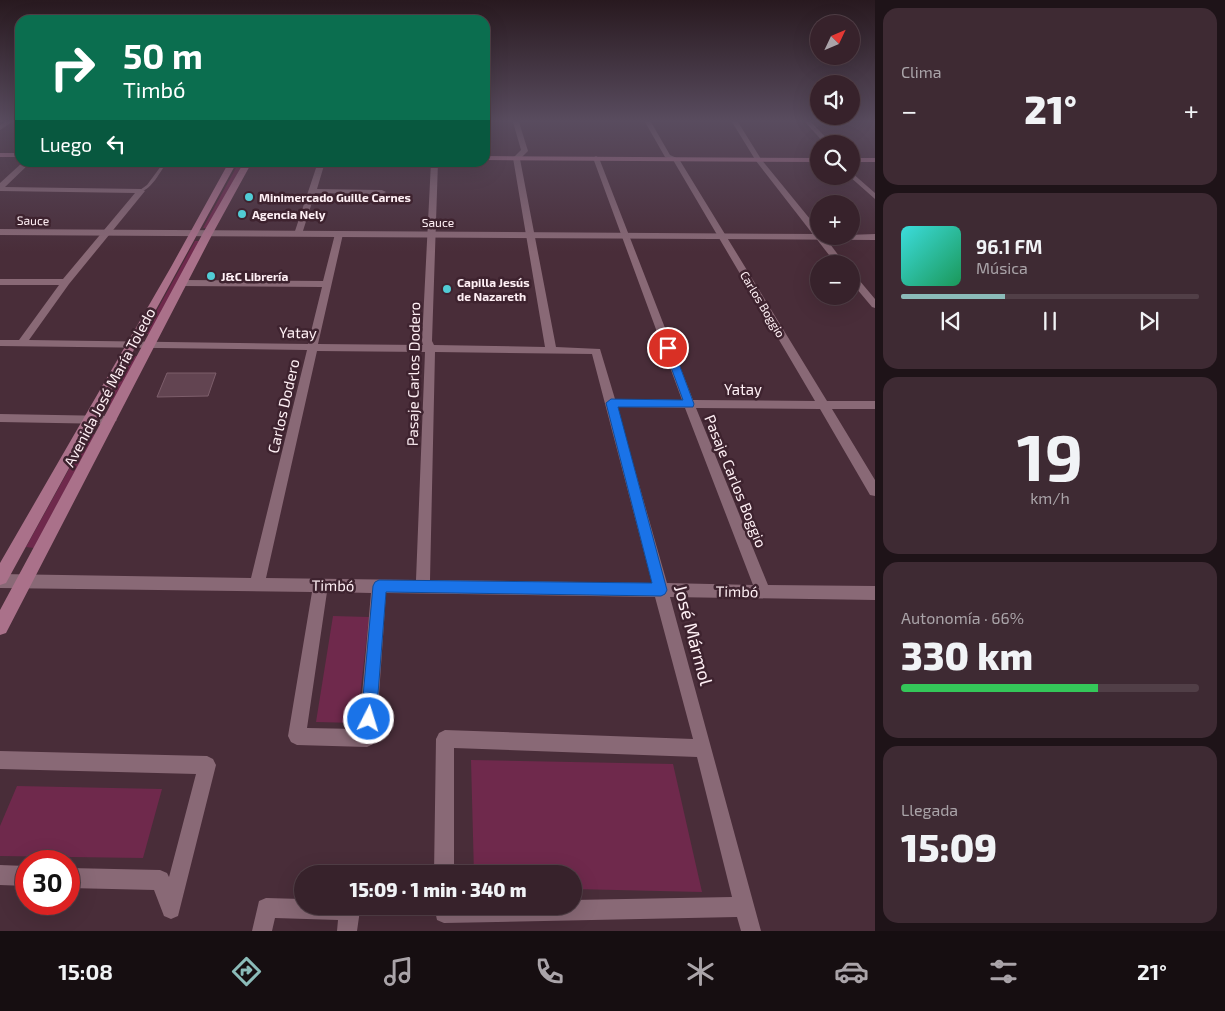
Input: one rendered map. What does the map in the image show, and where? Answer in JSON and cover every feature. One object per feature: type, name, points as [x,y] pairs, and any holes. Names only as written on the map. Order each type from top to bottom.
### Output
[{"type":"main road","name":"Avenida José María Toledo","points":[[0,627],[183,283],[231,167]]},
{"type":"main road","name":"Avenida José María Toledo","points":[[0,579],[131,345],[245,167]]},
{"type":"street","points":[[517,165],[551,350]]},
{"type":"street","name":"Pasaje Carlos Boggio","points":[[599,165],[689,404],[764,591]]},
{"type":"street","name":"Carlos Boggio","points":[[680,165],[875,491]]},
{"type":"street","points":[[762,165],[810,225]]},
{"type":"street","points":[[0,188],[23,167]]},
{"type":"street","points":[[298,234],[320,167]]},
{"type":"street","name":"Pasaje Carlos Dodero","points":[[423,585],[430,349],[428,341],[431,234],[435,167]]},
{"type":"street","points":[[860,182],[875,196]]},
{"type":"street","points":[[0,188],[141,191]]},
{"type":"street","points":[[22,343],[66,282],[141,191]]},
{"type":"street","points":[[313,192],[382,192]]},
{"type":"street","name":"Sauce","points":[[0,232],[810,236]]},
{"type":"street","name":"Carlos Dodero","points":[[257,584],[339,234]]},
{"type":"street","name":"Sauce","points":[[860,237],[875,237]]},
{"type":"street","points":[[826,245],[834,255]]},
{"type":"street","points":[[0,282],[66,282]]},
{"type":"street","points":[[183,283],[328,284]]},
{"type":"street","points":[[860,287],[875,306]]},
{"type":"street","name":"Yatay","points":[[0,343],[596,351]]},
{"type":"street","name":"José Mármol","points":[[596,351],[704,748],[751,931]]},
{"type":"street","name":"Yatay","points":[[611,403],[875,405]]},
{"type":"street","points":[[0,418],[110,420]]},
{"type":"street","name":"Timbó","points":[[0,579],[24,581],[423,585],[874,594]]},
{"type":"street","points":[[321,585],[297,736],[367,738],[379,586]]},
{"type":"street","points":[[444,865],[445,739],[704,748]]},
{"type":"street","points":[[0,760],[207,765],[171,909],[160,880],[80,878]]},
{"type":"street","points":[[0,875],[15,876]]},
{"type":"street","points":[[582,910],[745,907]]},
{"type":"street","points":[[262,931],[266,908],[350,910],[348,931]]},
{"type":"lane","points":[[141,191],[148,186],[162,167]]},
{"type":"shaded area","points":[[236,167],[241,167],[209,228],[203,228]]},
{"type":"shaded area","points":[[195,241],[200,241],[150,334],[144,334]]},
{"type":"shaded area","points":[[132,356],[140,356],[112,406],[104,405]]},
{"type":"shaded area","points":[[89,433],[95,434],[34,548],[26,547]]},
{"type":"shaded area","points":[[333,616],[369,617],[357,723],[316,722]]},
{"type":"shaded area","points":[[471,760],[673,764],[702,892],[582,889],[582,865],[474,865]]},
{"type":"shaded area","points":[[17,786],[162,789],[143,858],[80,857],[80,850],[15,850],[15,856],[0,856],[0,826]]},
{"type":"building","points":[[167,373],[216,373],[208,396],[157,397]]},
{"type":"place","name":"Minimercado Guille Carnes","points":[[249,197]]},
{"type":"place","name":"Agencia Nely","points":[[242,214]]},
{"type":"place","name":"J&C Librería","points":[[211,276]]},
{"type":"place","name":"Capilla Jesús de Nazareth","points":[[447,289]]},
{"type":"route","points":[[369,719],[379,586],[423,585],[661,590],[611,403],[689,404],[668,348]]}]
